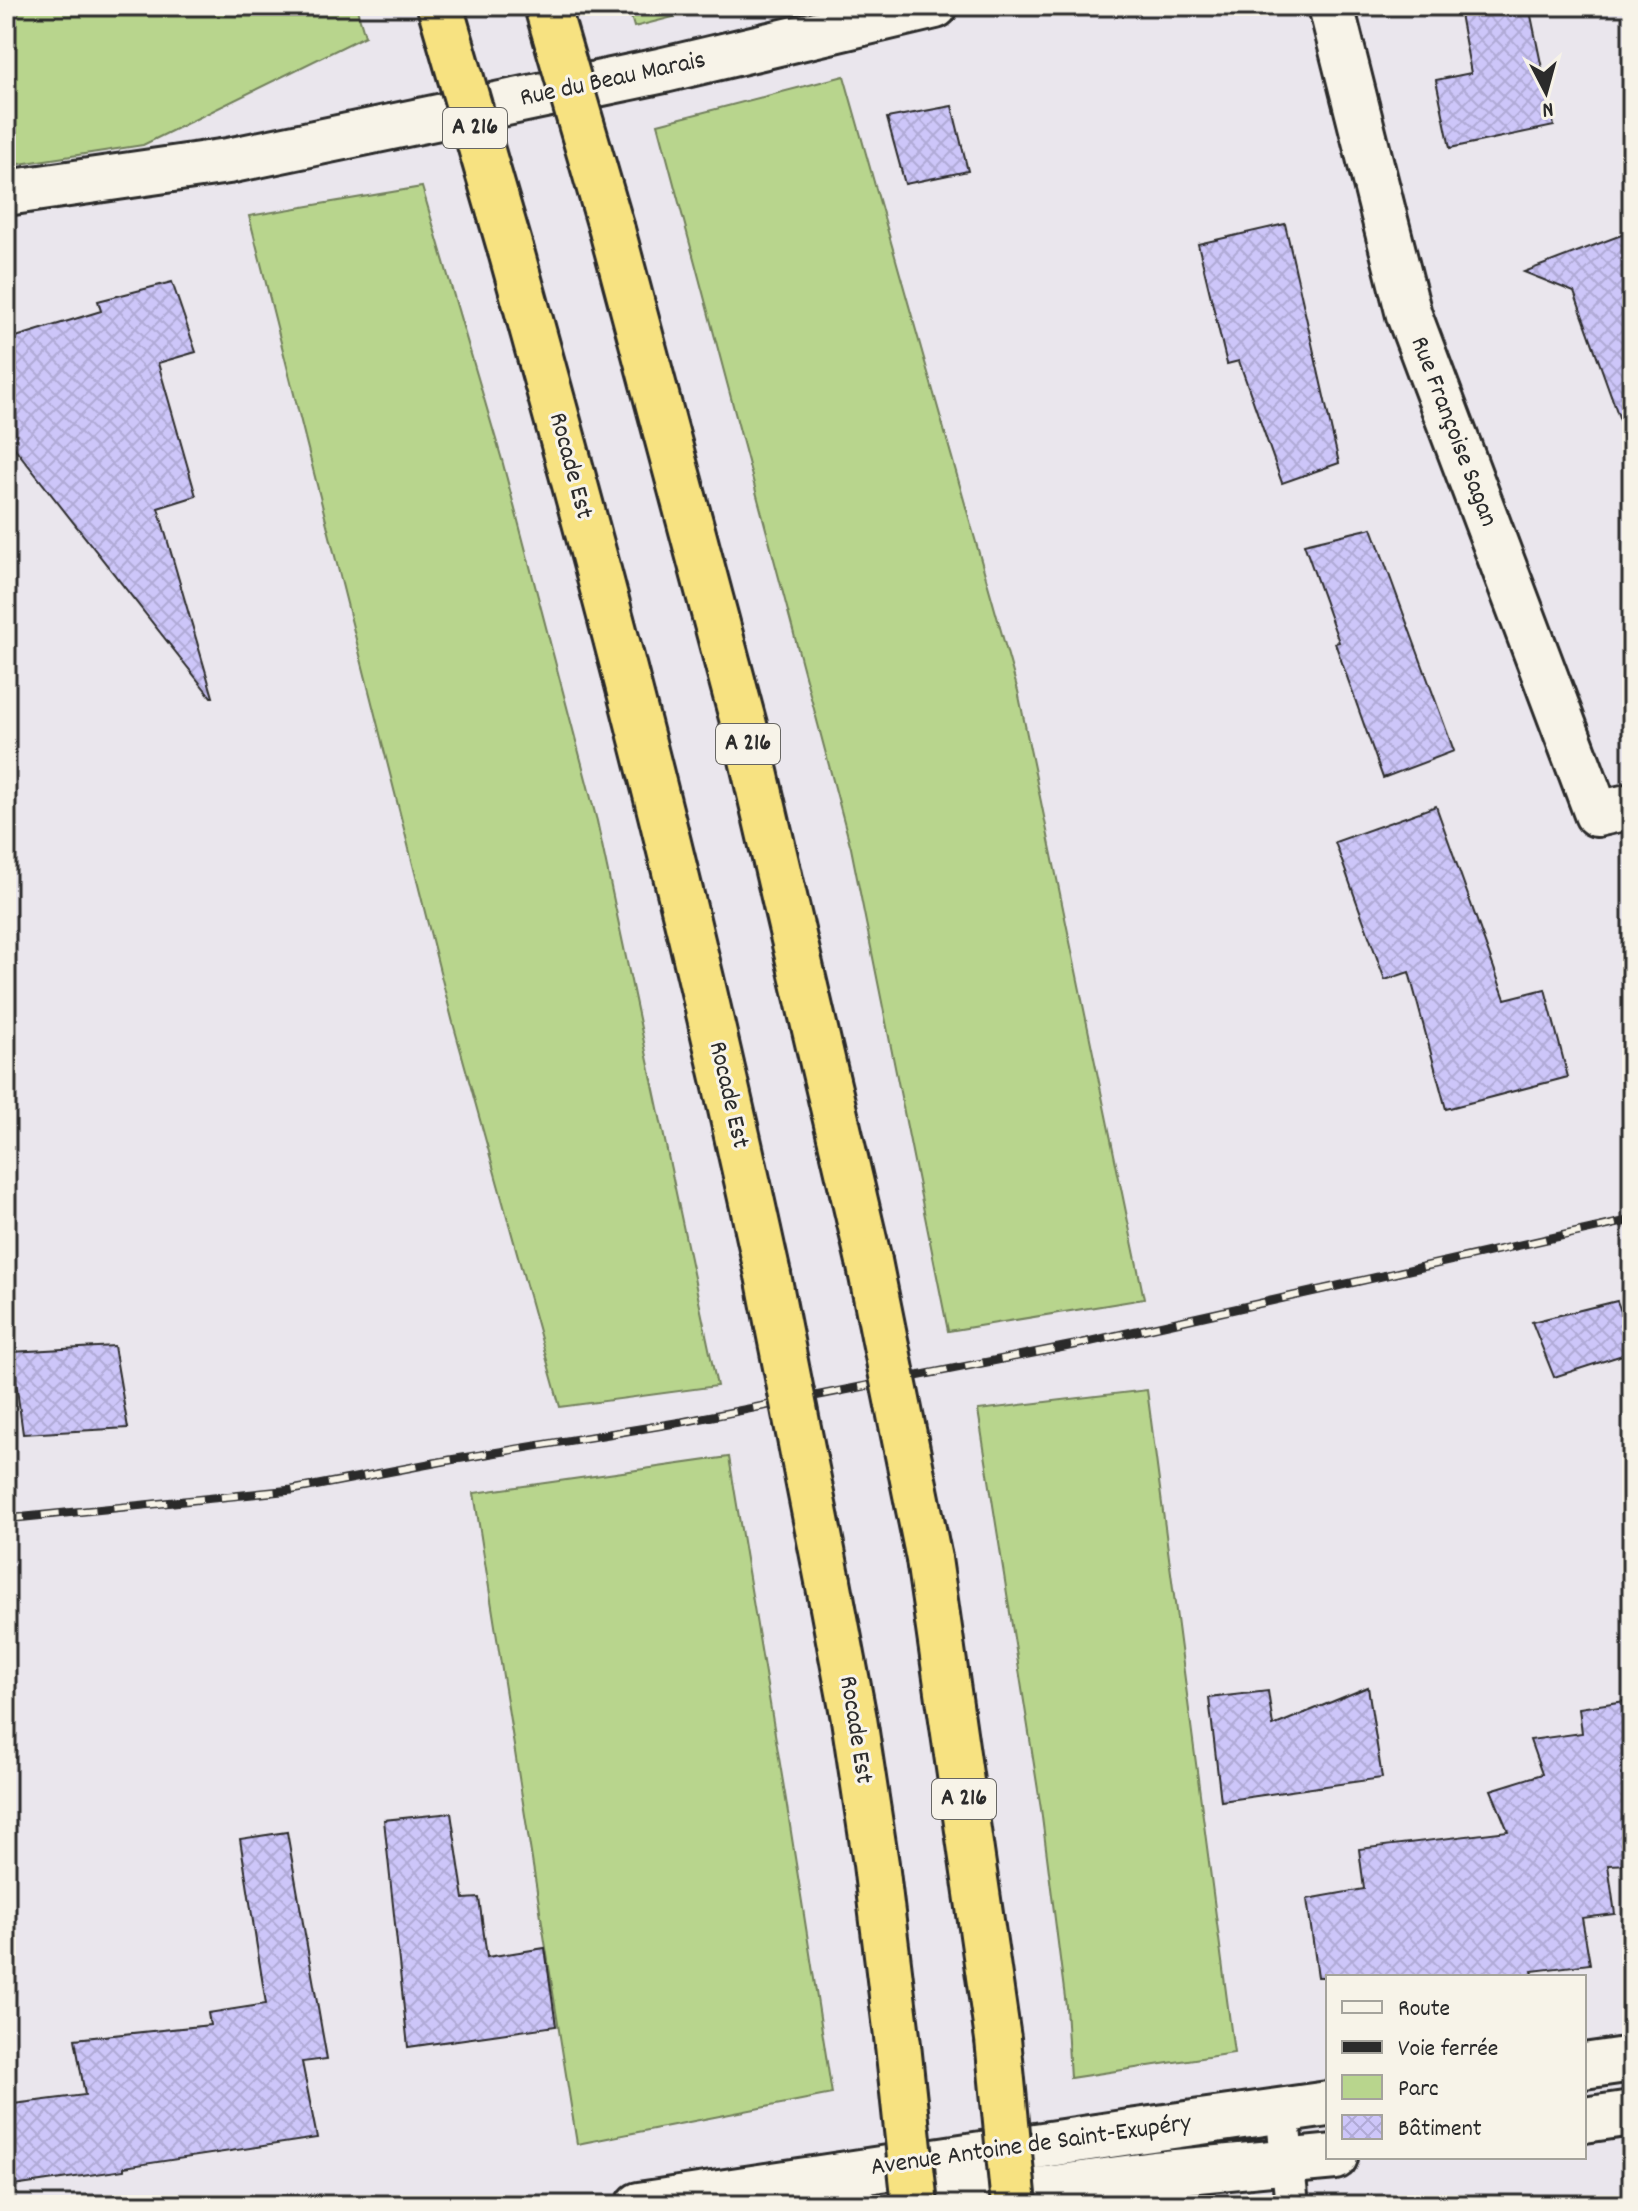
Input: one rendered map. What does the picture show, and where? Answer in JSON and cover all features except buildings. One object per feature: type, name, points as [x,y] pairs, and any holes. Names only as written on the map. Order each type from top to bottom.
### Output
[{"type":"highway","name":"Rocade Est","points":[[440,6],[581,503],[673,863],[768,1275],[854,1719],[876,1864],[915,2205]]},
{"type":"highway","name":"A 216","points":[[547,6],[612,230],[744,725],[869,1261],[929,1559],[998,2039],[1014,2205]]},
{"type":"street","name":"Rue du Beau Marais","points":[[6,193],[242,158],[664,70],[935,6]]},
{"type":"street","name":"Rue Françoise Sagan","points":[[1331,6],[1409,315],[1519,608],[1597,814],[1632,806]]},
{"type":"street","points":[[1586,2066],[1632,2059]]},
{"type":"street","name":"Avenue Antoine de Saint-Exupéry","points":[[639,2205],[1326,2104]]},
{"type":"street","points":[[1586,2120],[1632,2113]]},
{"type":"street","name":"Avenue Antoine de Saint-Exupéry","points":[[932,2205],[1155,2174],[1326,2158]]},
{"type":"lane","points":[[1282,2110],[1292,2205]]},
{"type":"green space","points":[[6,6],[356,6],[365,36],[143,145],[6,166]]},
{"type":"green space","points":[[628,6],[716,6],[634,27]]},
{"type":"green space","points":[[844,76],[1018,691],[1144,1299],[948,1331],[851,848],[658,124]]},
{"type":"green space","points":[[422,187],[502,460],[597,821],[717,1386],[560,1407],[453,1023],[249,216]]},
{"type":"green space","points":[[1147,1390],[1234,2053],[1070,2078],[1066,2006],[1041,1809],[978,1410]]},
{"type":"green space","points":[[729,1457],[832,2094],[577,2144],[474,1493]]},
{"type":"railway","points":[[6,1519],[292,1490],[450,1460],[682,1422],[1074,1345],[1632,1220]]}]
